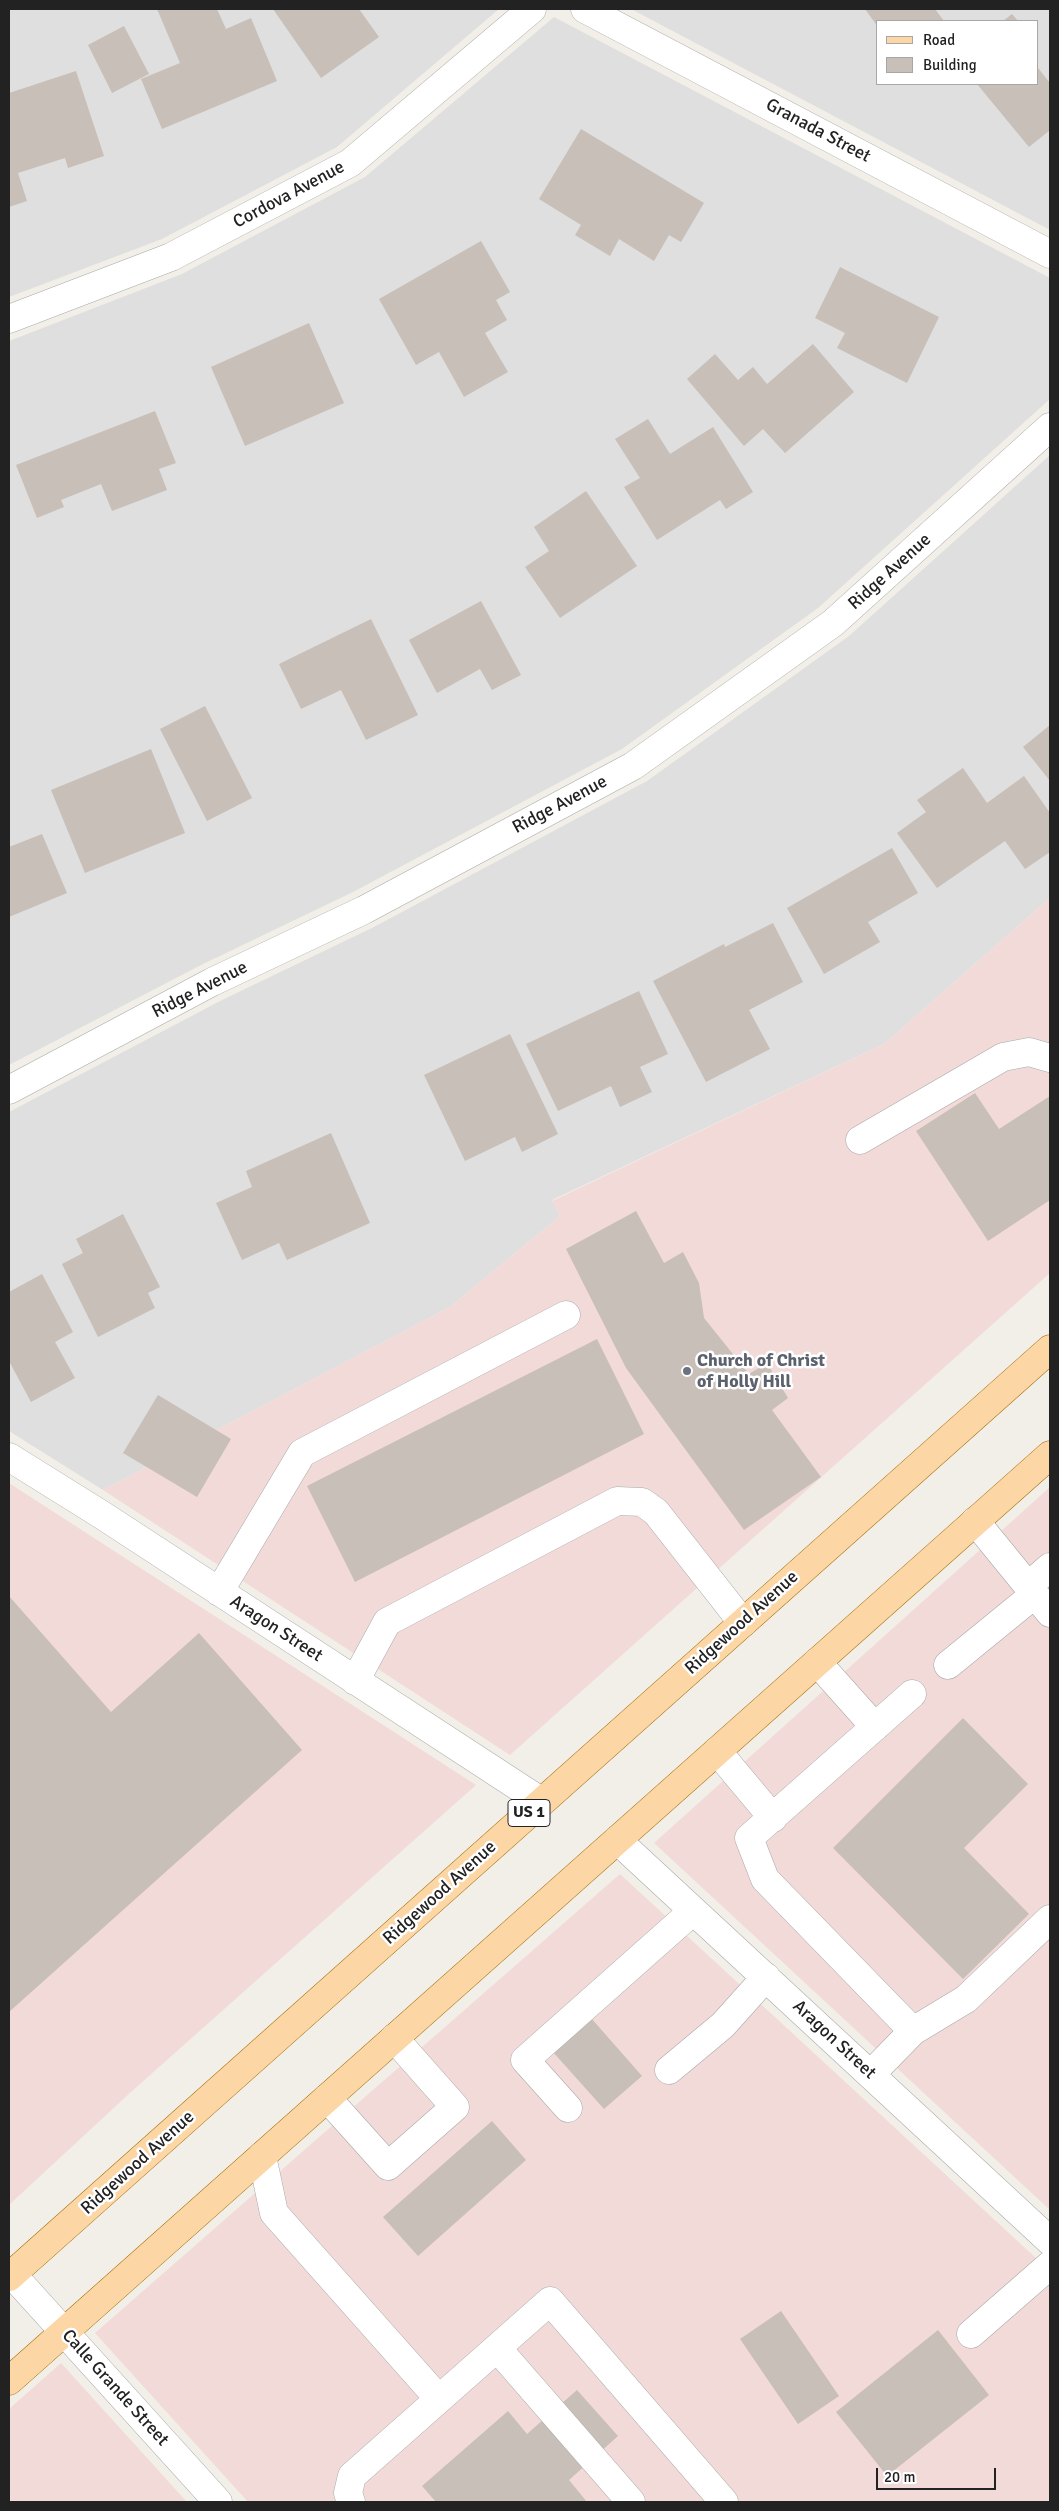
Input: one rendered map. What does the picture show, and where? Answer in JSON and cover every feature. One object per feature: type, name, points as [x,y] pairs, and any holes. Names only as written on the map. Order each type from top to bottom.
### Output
[{"type":"main road","name":"Ridgewood Avenue","points":[[10,2274],[1050,1349]]},
{"type":"main road","points":[[9,2381],[1050,1455]]},
{"type":"street","name":"Cordova Avenue","points":[[9,318],[171,257],[350,163],[532,9]]},
{"type":"street","name":"Granada Street","points":[[586,9],[1050,254]]},
{"type":"street","name":"Ridge Avenue","points":[[9,1090],[212,982],[364,910],[633,766],[833,623],[1050,427]]},
{"type":"street","points":[[860,1140],[1003,1057],[1029,1052],[1050,1058]]},
{"type":"street","points":[[219,1592],[302,1453],[566,1315]]},
{"type":"street","name":"Aragon Street","points":[[9,1457],[542,1802]]},
{"type":"street","points":[[355,1681],[387,1622],[618,1502],[642,1502],[656,1512],[742,1623]]},
{"type":"street","points":[[975,1522],[1038,1597]]},
{"type":"street","points":[[948,1665],[1038,1597],[1050,1567]]},
{"type":"street","points":[[817,1662],[875,1727]]},
{"type":"street","points":[[912,1694],[749,1838],[765,1879],[913,2031]]},
{"type":"street","points":[[717,1751],[773,1818]]},
{"type":"street","name":"Aragon Street","points":[[617,1840],[1050,2241]]},
{"type":"street","points":[[568,2108],[526,2060],[694,1910]]},
{"type":"street","points":[[871,2074],[913,2031],[966,1999],[1050,1919]]},
{"type":"street","points":[[669,2070],[723,2025],[766,1977]]},
{"type":"street","points":[[328,2098],[388,2166],[455,2107],[394,2038]]},
{"type":"street","points":[[262,2156],[274,2213],[439,2399]]},
{"type":"street","points":[[971,2334],[1050,2265]]},
{"type":"street","name":"Calle Grande Street","points":[[10,2274],[218,2502]]},
{"type":"street","points":[[351,2502],[348,2493],[352,2476],[550,2301],[724,2502]]},
{"type":"street","points":[[497,2348],[631,2502]]},
{"type":"shaded area","points":[[9,9],[499,9],[337,147],[162,239],[9,297]]},
{"type":"shaded area","points":[[631,9],[1050,9],[1050,230]]},
{"type":"shaded area","points":[[554,17],[1050,278],[1050,399],[818,608],[622,749],[353,892],[201,965],[9,1065],[9,341],[182,274],[365,177]]},
{"type":"shaded area","points":[[1050,455],[1050,898],[884,1044],[552,1200],[560,1216],[450,1307],[103,1490],[9,1431],[9,1112],[222,1000],[374,927],[647,781],[849,636]]},
{"type":"shaded area","points":[[1050,898],[1050,1273],[510,1755],[103,1490],[450,1307],[560,1216],[552,1201],[884,1044]]},
{"type":"shaded area","points":[[9,1483],[476,1785],[131,2092],[9,2205]]},
{"type":"shaded area","points":[[1050,1487],[1050,2210],[654,1843]]},
{"type":"shaded area","points":[[620,1874],[1050,2271],[1050,2502],[248,2502],[95,2333]]},
{"type":"shaded area","points":[[61,2363],[187,2502],[9,2502],[9,2409]]},
{"type":"building","points":[[157,9],[217,9],[226,29],[251,18],[277,81],[162,129],[141,79],[180,63]]},
{"type":"building","points":[[273,9],[359,9],[379,37],[321,78]]},
{"type":"building","points":[[865,9],[935,9],[943,20],[876,20],[876,24]]},
{"type":"building","points":[[1012,14],[1017,20],[1004,20]]},
{"type":"building","points":[[124,26],[149,74],[112,93],[88,45]]},
{"type":"building","points":[[1039,69],[1050,83],[1050,130],[1029,147],[978,85],[1039,85]]},
{"type":"building","points":[[76,71],[104,156],[68,168],[65,158],[18,173],[27,201],[9,207],[9,93]]},
{"type":"building","points":[[581,129],[704,203],[681,242],[669,235],[654,261],[619,239],[610,256],[575,235],[581,225],[539,199]]},
{"type":"building","points":[[481,241],[510,292],[496,300],[507,320],[485,333],[508,372],[464,397],[439,352],[416,365],[379,299]]},
{"type":"building","points":[[840,267],[939,317],[907,383],[837,348],[845,333],[815,318]]},
{"type":"building","points":[[309,323],[344,403],[245,446],[211,367]]},
{"type":"building","points":[[813,344],[854,392],[785,453],[763,429],[744,446],[687,379],[715,354],[738,380],[753,367],[767,384]]},
{"type":"building","points":[[155,411],[176,463],[159,469],[167,490],[112,511],[101,484],[61,500],[64,507],[37,518],[16,465]]},
{"type":"building","points":[[648,419],[670,454],[713,427],[753,492],[726,509],[720,500],[657,540],[624,487],[640,478],[615,439]]},
{"type":"building","points":[[586,491],[637,566],[560,618],[525,567],[549,551],[534,527]]},
{"type":"building","points":[[481,601],[521,675],[492,690],[480,669],[437,693],[409,640]]},
{"type":"building","points":[[371,619],[418,715],[366,740],[341,690],[301,709],[279,664]]},
{"type":"building","points":[[205,706],[252,798],[207,821],[160,729]]},
{"type":"building","points":[[1050,725],[1050,781],[1023,747]]},
{"type":"building","points":[[151,749],[185,833],[85,873],[51,790]]},
{"type":"building","points":[[963,768],[987,803],[1024,776],[1050,813],[1050,852],[1025,869],[1005,841],[937,888],[897,833],[926,812],[917,800]]},
{"type":"building","points":[[42,834],[67,893],[9,917],[9,847]]},
{"type":"building","points":[[892,848],[918,893],[868,922],[880,942],[824,974],[787,908]]},
{"type":"building","points":[[773,923],[803,982],[749,1010],[770,1049],[706,1082],[653,981],[724,944],[725,947]]},
{"type":"building","points":[[639,991],[668,1054],[640,1067],[652,1092],[620,1107],[611,1086],[558,1111],[526,1044]]},
{"type":"building","points":[[510,1034],[558,1134],[522,1152],[515,1137],[465,1161],[424,1075]]},
{"type":"building","points":[[975,1093],[999,1129],[1050,1096],[1050,1200],[988,1241],[916,1131]]},
{"type":"building","points":[[331,1133],[370,1223],[287,1260],[279,1243],[242,1260],[216,1203],[252,1187],[246,1171]]},
{"type":"building","name":"Church of Christ of Holly Hill","points":[[636,1211],[664,1263],[683,1252],[699,1283],[704,1318],[749,1374],[767,1363],[788,1398],[772,1410],[821,1477],[744,1530],[626,1368],[566,1249]]},
{"type":"building","points":[[123,1214],[160,1287],[148,1293],[155,1308],[98,1337],[62,1264],[83,1253],[76,1239]]},
{"type":"building","points":[[42,1274],[73,1332],[55,1342],[75,1378],[31,1402],[9,1361],[9,1292]]},
{"type":"building","points":[[597,1339],[644,1434],[355,1582],[307,1486]]},
{"type":"building","points":[[158,1395],[231,1439],[197,1497],[123,1453]]},
{"type":"building","points":[[9,1596],[111,1712],[199,1633],[302,1750],[9,2012]]},
{"type":"building","points":[[963,1718],[1028,1784],[964,1848],[1029,1914],[963,1979],[833,1848]]},
{"type":"building","points":[[591,2018],[642,2076],[604,2109],[553,2052]]},
{"type":"building","points":[[492,2121],[526,2160],[418,2256],[383,2217]]},
{"type":"building","points":[[781,2311],[839,2396],[798,2424],[740,2339]]},
{"type":"building","points":[[938,2330],[989,2395],[887,2476],[836,2412]]},
{"type":"building","points":[[577,2390],[618,2436],[569,2480],[587,2502],[436,2502],[422,2486],[508,2411],[527,2434]]},
{"type":"place","name":"Church of Christ of Holly Hill","points":[[687,1371]]}]
